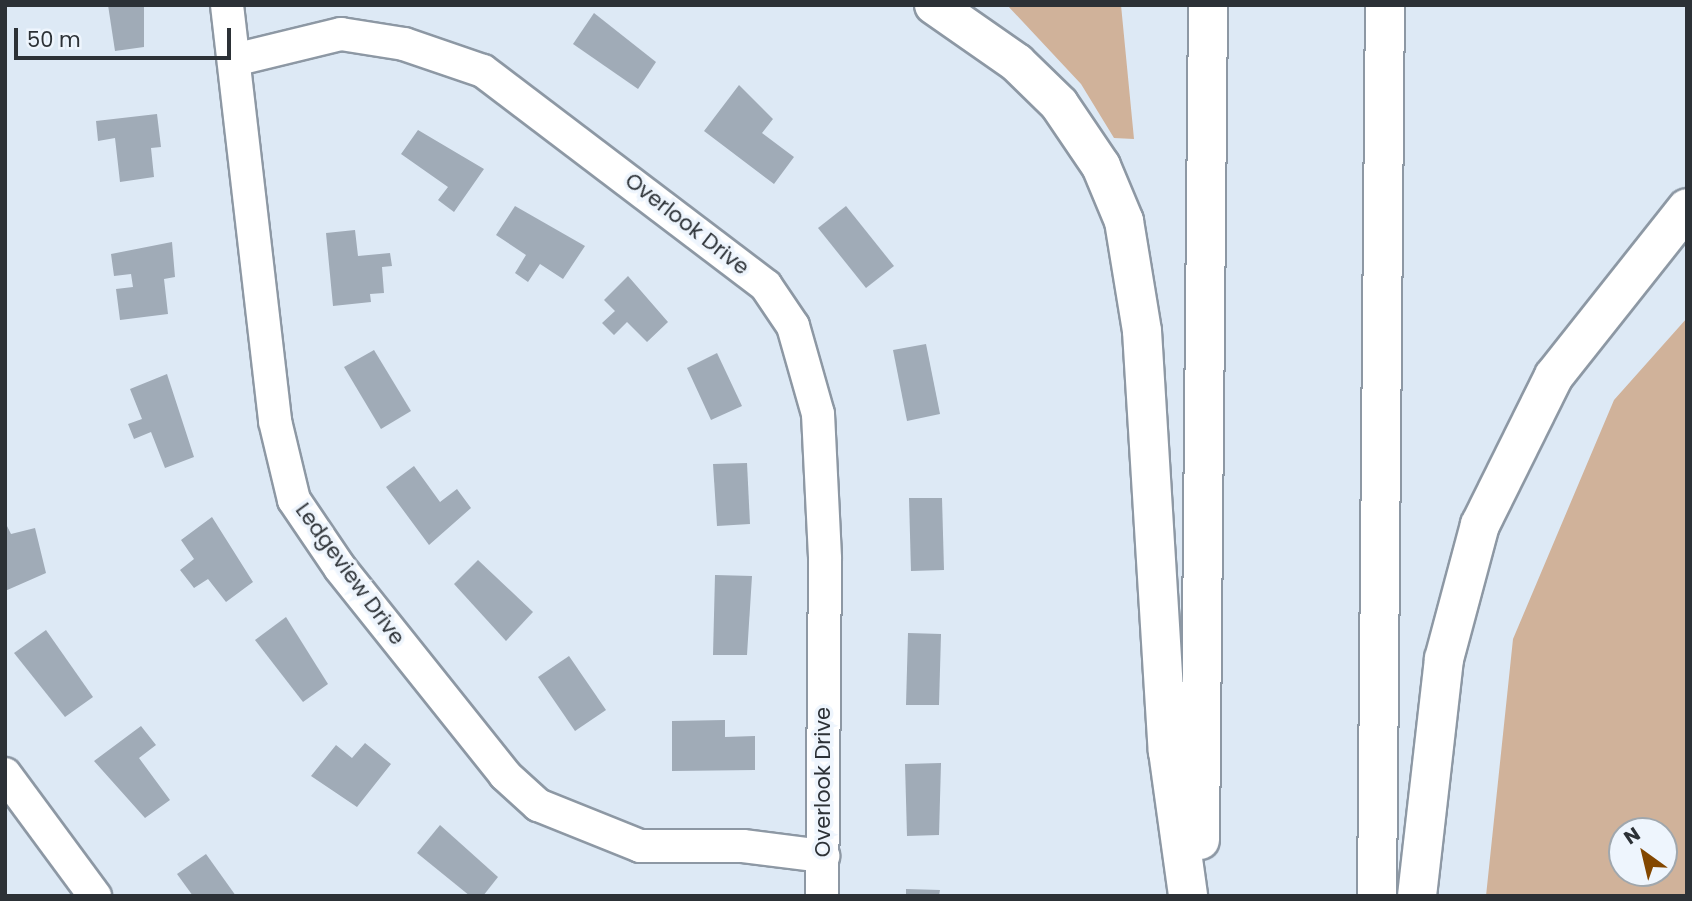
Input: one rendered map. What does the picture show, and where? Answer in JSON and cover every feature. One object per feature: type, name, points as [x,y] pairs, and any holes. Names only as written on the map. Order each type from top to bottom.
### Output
[{"type":"highway","points":[[934,5],[1017,62],[1053,97],[1096,158],[1124,221],[1143,344],[1168,751],[1188,896]]},
{"type":"highway","points":[[1199,896],[1208,5]]},
{"type":"highway","points":[[1377,896],[1385,5]]},
{"type":"highway","points":[[1418,896],[1444,659],[1488,504],[1554,376],[1687,208]]},
{"type":"street","name":"Ledgeview Drive","points":[[227,5],[275,421],[294,500],[340,568],[505,775],[538,805],[640,846],[743,846],[823,856]]},
{"type":"street","name":"Overlook Drive","points":[[234,60],[341,34],[404,44],[483,71],[766,286],[793,326],[818,414],[825,559],[822,896]]},
{"type":"street","points":[[5,774],[95,896]]},
{"type":"shaded area","points":[[1007,5],[1121,5],[1134,139],[1114,138],[1081,84]]},
{"type":"shaded area","points":[[1687,318],[1687,896],[1486,896],[1513,639],[1614,400]]},
{"type":"building","points":[[108,5],[144,5],[144,47],[115,51]]},
{"type":"building","points":[[594,13],[656,62],[638,89],[573,44]]},
{"type":"building","points":[[739,85],[773,119],[762,133],[794,157],[774,184],[704,131]]},
{"type":"building","points":[[157,114],[161,147],[151,148],[154,177],[120,182],[115,138],[98,141],[96,121]]},
{"type":"building","points":[[418,130],[484,169],[454,212],[438,200],[448,187],[401,154]]},
{"type":"building","points":[[515,206],[585,246],[563,279],[540,264],[528,282],[515,273],[526,255],[496,235]]},
{"type":"building","points":[[846,206],[894,266],[866,288],[818,228]]},
{"type":"building","points":[[355,230],[358,256],[390,253],[392,266],[382,267],[384,293],[370,294],[371,302],[333,306],[326,233]]},
{"type":"building","points":[[172,242],[175,277],[164,279],[168,314],[120,320],[116,289],[133,287],[131,274],[114,276],[111,254]]},
{"type":"building","points":[[628,276],[668,322],[647,342],[627,322],[614,335],[602,323],[615,311],[604,300]]},
{"type":"building","points":[[926,344],[940,414],[907,421],[893,350]]},
{"type":"building","points":[[374,350],[411,411],[381,429],[344,367]]},
{"type":"building","points":[[717,353],[742,406],[711,420],[687,368]]},
{"type":"building","points":[[167,374],[194,457],[165,468],[151,432],[134,439],[128,424],[142,419],[130,389]]},
{"type":"building","points":[[747,463],[750,524],[717,526],[713,464]]},
{"type":"building","points":[[414,466],[440,502],[457,489],[471,508],[429,545],[386,487]]},
{"type":"building","points":[[909,498],[942,498],[944,570],[911,571]]},
{"type":"building","points":[[212,517],[253,582],[226,602],[208,579],[194,588],[180,570],[194,559],[181,540]]},
{"type":"building","points":[[5,522],[11,534],[35,528],[46,573],[5,591]]},
{"type":"building","points":[[478,560],[533,612],[506,641],[454,584]]},
{"type":"building","points":[[715,575],[752,576],[747,655],[713,655]]},
{"type":"building","points":[[286,617],[328,684],[303,702],[255,640]]},
{"type":"building","points":[[46,630],[93,697],[65,717],[14,653]]},
{"type":"building","points":[[908,633],[941,634],[939,705],[906,705]]},
{"type":"building","points":[[569,656],[606,710],[575,731],[538,677]]},
{"type":"building","points":[[725,720],[725,737],[755,736],[755,770],[672,771],[672,721]]},
{"type":"building","points":[[141,726],[156,745],[139,758],[170,800],[145,818],[94,761]]},
{"type":"building","points":[[365,743],[391,764],[357,807],[311,776],[336,745],[352,758]]},
{"type":"building","points":[[941,763],[939,835],[907,836],[905,764]]},
{"type":"building","points":[[440,825],[498,877],[483,896],[470,896],[417,853]]},
{"type":"building","points":[[206,854],[236,896],[193,896],[177,874]]},
{"type":"building","points":[[906,889],[940,890],[939,896],[906,896]]}]
